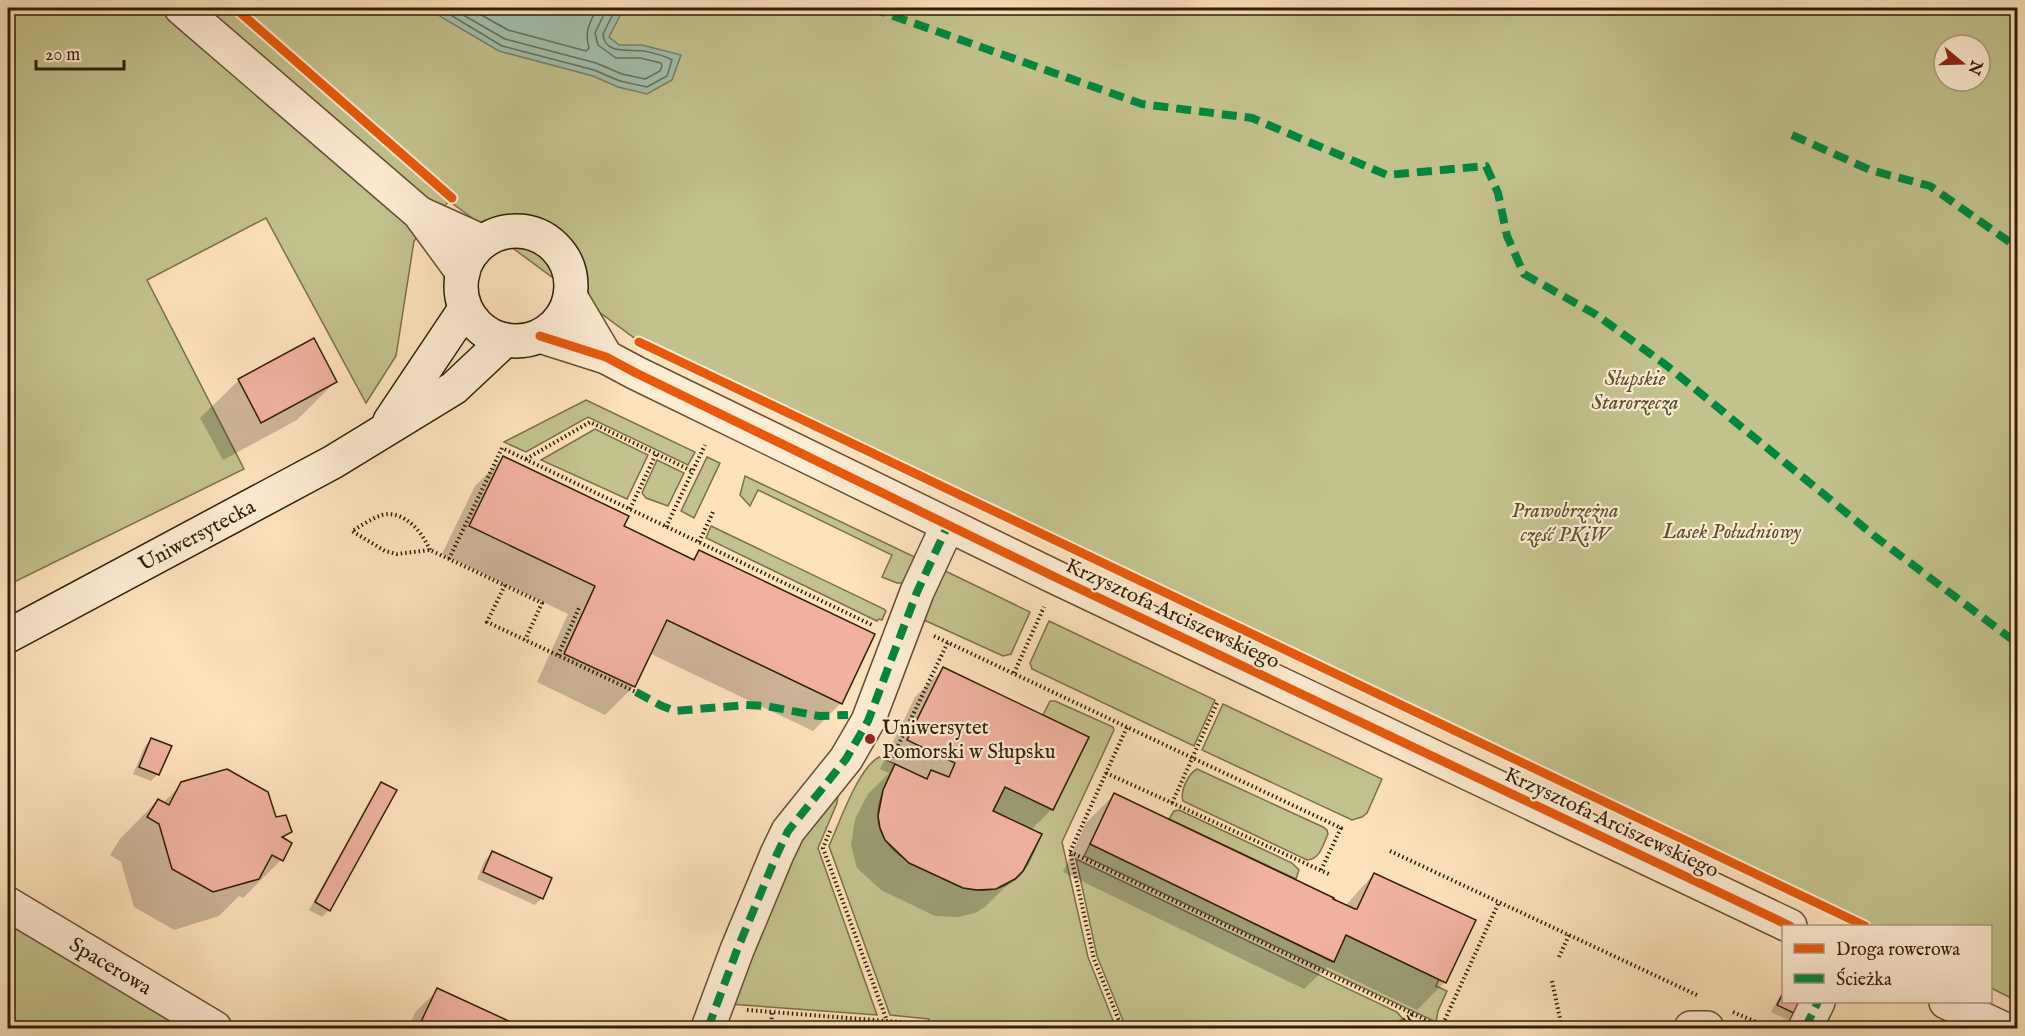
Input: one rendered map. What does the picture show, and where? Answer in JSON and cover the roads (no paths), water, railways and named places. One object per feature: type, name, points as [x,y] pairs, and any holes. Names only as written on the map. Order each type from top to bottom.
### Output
[{"type":"street","points":[[181,8],[419,213],[462,273]]},
{"type":"street","points":[[419,213],[483,242]]},
{"type":"street","points":[[519,231],[537,235],[553,245],[565,260],[571,278],[570,296],[565,312],[554,326],[540,336],[523,341],[505,340],[489,334],[475,323],[465,309],[461,291],[462,273],[470,255],[483,242],[500,233],[519,231]]},
{"type":"street","points":[[570,296],[606,357]]},
{"type":"street","name":"Uniwersytecka","points":[[384,430],[465,309]]},
{"type":"street","name":"Krzysztofa Arciszewskiego","points":[[540,336],[606,357],[948,525],[1786,925]]},
{"type":"street","name":"Uniwersytecka","points":[[8,636],[333,462],[454,388],[505,340]]},
{"type":"street","points":[[713,1018],[737,950],[777,854],[788,831],[846,759],[868,721],[917,592],[948,525]]},
{"type":"street","name":"Spacerowa","points":[[8,904],[215,1029]]},
{"type":"street","points":[[1805,1029],[1818,1003]]},
{"type":"street","points":[[1948,1003],[2002,1029]]},
{"type":"street","points":[[1690,1029],[1715,1013]]},
{"type":"water","points":[[430,8],[624,8],[609,37],[619,45],[642,45],[681,55],[672,80],[647,94],[618,87],[593,76],[499,51],[441,17]]},
{"type":"place","name":"Uniwersytet Pomorski w Słupsku","points":[[870,739]]},
{"type":"park label","name":"Słupskie Starorzecza","points":[[1635,390]]},
{"type":"park label","name":"Prawobrzeżna część PKiW","points":[[1565,522]]},
{"type":"park label","name":"Lasek Południowy","points":[[1732,531]]}]
